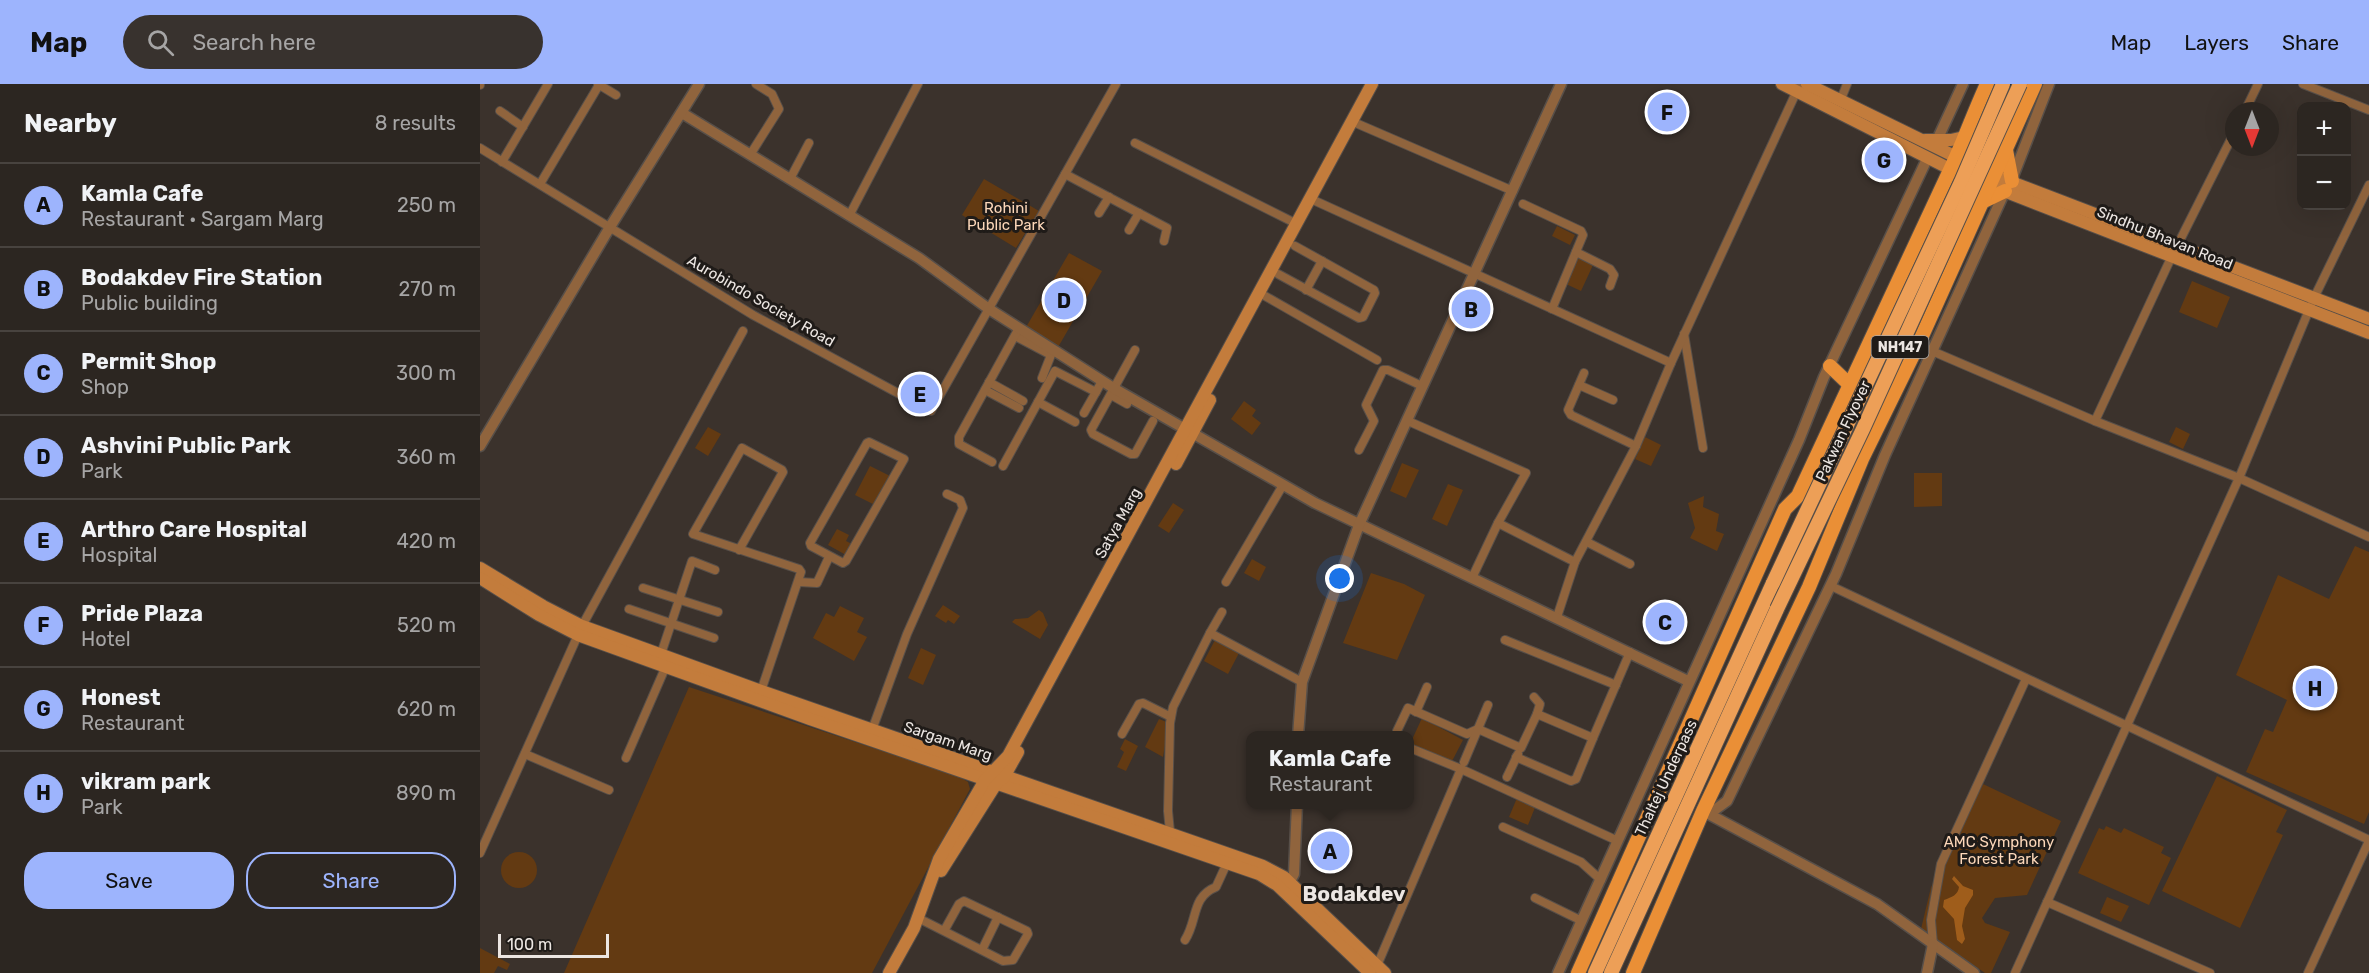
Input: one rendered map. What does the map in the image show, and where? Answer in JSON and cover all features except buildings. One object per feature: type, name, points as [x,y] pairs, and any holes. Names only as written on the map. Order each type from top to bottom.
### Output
[{"type":"highway","name":"Pakwan Flyover","points":[[1766,596],[1961,182],[2003,84]]},
{"type":"highway","name":"Pakwan Flyover","points":[[1769,627],[1863,429],[2020,84]]},
{"type":"highway","name":"Thaltej Underpass","points":[[1595,973],[1766,596]]},
{"type":"highway","name":"Thaltej Underpass","points":[[1611,973],[1769,627]]},
{"type":"main road","name":"Satya Marg","points":[[893,973],[914,928],[939,859],[1008,756],[1295,246],[1314,201],[1372,84]]},
{"type":"main road","name":"Satya Marg","points":[[1189,432],[1298,224],[1314,201],[1380,84]]},
{"type":"main road","points":[[1782,84],[1801,86],[1841,99],[1924,140],[1954,163]]},
{"type":"main road","points":[[1766,596],[1763,583],[1794,513],[1798,496],[1954,163],[1987,84]]},
{"type":"main road","points":[[1633,973],[1703,811],[1809,587],[1862,459],[1918,345],[2035,84]]},
{"type":"main road","points":[[1801,86],[1928,159],[1954,163]]},
{"type":"main road","points":[[1924,140],[1938,138],[1951,140],[1964,137]]},
{"type":"main road","points":[[1980,203],[2008,186],[2006,150]]},
{"type":"main road","name":"Sindhu Bhavan Road","points":[[1954,163],[1991,180],[2174,252],[2309,312],[2369,333]]},
{"type":"main road","points":[[1928,217],[1968,232]]},
{"type":"main road","name":"Sindhu Bhavan Road","points":[[2174,252],[2314,298],[2369,319]]},
{"type":"main road","points":[[1830,366],[1851,386]]},
{"type":"main road","points":[[1578,973],[1785,509],[1798,496]]},
{"type":"main road","points":[[1769,627],[1786,615],[1809,567],[1827,540]]},
{"type":"main road","name":"Sargam Marg","points":[[480,568],[580,630]]},
{"type":"main road","name":"Sargam Marg","points":[[480,578],[539,615],[663,660],[872,730],[994,778],[1259,874],[1287,887],[1376,971]]},
{"type":"main road","name":"Sargam Marg","points":[[663,660],[800,716],[1170,832],[1263,866],[1284,877],[1287,887]]},
{"type":"main road","name":"Satya Marg","points":[[893,973],[919,934],[941,871],[994,778]]},
{"type":"street","points":[[502,162],[548,84]]},
{"type":"street","points":[[540,184],[599,84],[616,95]]},
{"type":"street","points":[[480,446],[610,227],[699,84]]},
{"type":"street","points":[[750,155],[779,109],[772,94],[756,84]]},
{"type":"street","points":[[849,216],[918,84]]},
{"type":"street","points":[[989,309],[1116,84]]},
{"type":"street","points":[[1298,731],[1302,682],[1359,525],[1561,84]]},
{"type":"street","points":[[1841,99],[1847,84]]},
{"type":"street","points":[[1938,138],[1963,84]]},
{"type":"street","points":[[1703,811],[1716,808],[1727,801],[1831,586],[1880,466],[2008,186],[2049,84]]},
{"type":"street","points":[[2249,102],[2258,84]]},
{"type":"street","points":[[2304,84],[2369,110]]},
{"type":"street","points":[[1557,617],[1575,562],[1636,446],[1684,334],[1801,86]]},
{"type":"street","points":[[500,111],[523,127]]},
{"type":"street","points":[[682,113],[919,258],[1017,332],[1067,358],[1102,381],[1127,404]]},
{"type":"street","points":[[1358,124],[1513,191]]},
{"type":"street","points":[[790,179],[809,143]]},
{"type":"street","points":[[1135,143],[1298,224]]},
{"type":"street","name":"Aurobindo Society Road","points":[[480,148],[753,315],[931,411],[989,309]]},
{"type":"street","points":[[2095,422],[2174,252],[2225,151]]},
{"type":"street","points":[[1558,973],[1688,681],[1799,440],[1830,366],[1928,159]]},
{"type":"street","points":[[1065,174],[1167,228],[1164,241]]},
{"type":"street","points":[[2015,973],[2239,478],[2314,298],[2369,185]]},
{"type":"street","points":[[1099,213],[1108,197]]},
{"type":"street","points":[[1314,201],[1671,363]]},
{"type":"street","points":[[1523,204],[1581,231],[1582,238],[1552,309]]},
{"type":"street","points":[[1130,230],[1139,213]]},
{"type":"street","points":[[1278,274],[1359,318],[1363,317],[1375,293],[1374,290],[1295,246]]},
{"type":"street","points":[[1576,252],[1610,269],[1614,275],[1610,286]]},
{"type":"street","points":[[1306,290],[1322,261]]},
{"type":"street","points":[[1265,296],[1377,360]]},
{"type":"street","points":[[480,853],[580,630],[743,331]]},
{"type":"street","points":[[992,462],[959,444],[959,436],[1017,332]]},
{"type":"street","points":[[1684,334],[1703,448]]},
{"type":"street","points":[[1918,345],[2095,422],[2239,478],[2369,537]]},
{"type":"street","points":[[1042,378],[1052,358],[1044,348]]},
{"type":"street","points":[[1135,350],[1091,430],[1093,434],[1135,454],[1153,422]]},
{"type":"street","points":[[1060,372],[1067,358]]},
{"type":"street","points":[[1359,450],[1374,421],[1366,405],[1383,370],[1388,370],[1422,386]]},
{"type":"street","points":[[1003,466],[1055,371],[1096,392]]},
{"type":"street","points":[[1584,373],[1568,410],[1571,415],[1636,446]]},
{"type":"street","points":[[1084,412],[1102,381]]},
{"type":"street","points":[[987,386],[1021,404]]},
{"type":"street","points":[[1579,386],[1613,400]]},
{"type":"street","points":[[1113,392],[1283,486],[1359,525],[1688,681]]},
{"type":"street","points":[[1038,402],[1075,422]]},
{"type":"street","points":[[1408,422],[1526,473],[1498,523],[1472,578]]},
{"type":"street","points":[[871,442],[903,458],[885,494],[845,562],[829,557],[811,546],[810,543],[867,443],[871,442]]},
{"type":"street","points":[[739,550],[783,472],[742,448],[693,533],[739,550],[799,569],[801,572],[761,692]]},
{"type":"street","points":[[1226,582],[1283,486]]},
{"type":"street","points":[[872,730],[907,634],[963,508],[960,500],[947,494]]},
{"type":"street","points":[[1498,523],[1575,562]]},
{"type":"street","points":[[1587,542],[1630,564]]},
{"type":"street","points":[[799,582],[817,583],[829,557]]},
{"type":"street","points":[[626,758],[663,660],[671,624],[692,561],[715,570]]},
{"type":"street","points":[[1831,586],[2369,840],[2308,973]]},
{"type":"street","points":[[644,588],[718,612]]},
{"type":"street","points":[[629,609],[714,638]]},
{"type":"street","points":[[1170,832],[1168,811],[1173,707],[1185,679],[1222,612]]},
{"type":"street","points":[[1210,633],[1302,682]]},
{"type":"street","points":[[1505,640],[1616,685]]},
{"type":"street","points":[[1516,757],[1571,781],[1576,779],[1630,652]]},
{"type":"street","points":[[1927,973],[1933,944],[1931,920],[1941,864],[2026,679]]},
{"type":"street","points":[[1416,712],[1427,687]]},
{"type":"street","points":[[1507,777],[1537,714],[1540,704],[1534,698]]},
{"type":"street","points":[[1122,734],[1139,704],[1143,703],[1171,717]]},
{"type":"street","points":[[1376,971],[1488,705]]},
{"type":"street","points":[[1397,731],[1408,708],[1467,734],[1478,729],[1521,748]]},
{"type":"street","points":[[1537,714],[1593,738]]},
{"type":"street","points":[[1414,749],[1462,765],[1618,841]]},
{"type":"street","points":[[525,754],[609,790]]},
{"type":"street","points":[[1287,887],[1294,867],[1297,809]]},
{"type":"street","points":[[1703,811],[1877,904],[1974,973]]},
{"type":"street","points":[[1503,827],[1581,862],[1601,880]]},
{"type":"street","points":[[1185,940],[1191,931],[1200,898],[1204,891],[1216,887],[1227,862]]},
{"type":"street","points":[[1535,898],[1582,921]]},
{"type":"street","points":[[924,921],[944,931],[982,950],[1003,960],[1013,960],[1028,934],[1027,931],[998,916],[964,901],[959,904],[944,931]]},
{"type":"street","points":[[2047,902],[2210,973]]},
{"type":"street","points":[[982,950],[998,916]]},
{"type":"green space","name":"Rohini Public Park","points":[[984,179],[1039,211],[1016,248],[962,215]]},
{"type":"green space","points":[[1557,226],[1575,235],[1570,245],[1552,236]]},
{"type":"green space","points":[[1069,253],[1102,271],[1057,349],[1025,329]]},
{"type":"green space","points":[[1578,258],[1593,265],[1581,291],[1566,284]]},
{"type":"green space","points":[[2192,281],[2230,297],[2217,328],[2179,312]]},
{"type":"green space","points":[[1244,401],[1256,410],[1252,416],[1261,423],[1252,435],[1231,419]]},
{"type":"green space","points":[[708,427],[721,434],[708,456],[695,448]]},
{"type":"green space","points":[[2176,427],[2190,434],[2183,449],[2169,442]]},
{"type":"green space","points":[[1645,437],[1661,445],[1651,466],[1635,459]]},
{"type":"green space","points":[[1402,463],[1419,470],[1406,498],[1390,491]]},
{"type":"green space","points":[[870,466],[890,476],[875,505],[855,495]]},
{"type":"green space","points":[[1914,473],[1942,473],[1942,506],[1914,507]]},
{"type":"green space","points":[[1448,484],[1463,490],[1447,526],[1432,519]]},
{"type":"green space","points":[[1704,496],[1703,507],[1719,514],[1716,531],[1724,534],[1717,551],[1690,538],[1695,528],[1688,503]]},
{"type":"green space","points":[[1173,503],[1184,510],[1169,533],[1158,526]]},
{"type":"green space","points":[[837,529],[849,535],[846,541],[852,544],[846,555],[828,545]]},
{"type":"green space","points":[[2355,546],[2369,552],[2369,812],[2364,824],[2246,772],[2265,729],[2273,732],[2287,700],[2236,675],[2278,575],[2329,599]]},
{"type":"green space","points":[[1252,559],[1266,567],[1259,581],[1244,573]]},
{"type":"green space","points":[[1371,573],[1404,584],[1425,595],[1397,660],[1343,643]]},
{"type":"green space","points":[[943,605],[960,616],[954,624],[948,620],[946,623],[935,616]]},
{"type":"green space","points":[[840,606],[864,618],[857,632],[867,637],[854,661],[813,638],[826,613],[834,617]]},
{"type":"green space","points":[[1039,610],[1043,613],[1048,625],[1040,639],[1012,622],[1015,619],[1028,618]]},
{"type":"green space","points":[[1215,640],[1239,653],[1228,674],[1204,661]]},
{"type":"green space","points":[[921,648],[936,655],[923,685],[908,678]]},
{"type":"green space","points":[[689,687],[958,776],[968,782],[970,789],[872,973],[564,973]]},
{"type":"green space","points":[[1422,718],[1463,740],[1450,765],[1414,746],[1414,735]]},
{"type":"green space","points":[[1159,719],[1169,723],[1163,757],[1145,747]]},
{"type":"green space","points":[[1125,739],[1138,746],[1126,771],[1117,767],[1124,752],[1120,749]]},
{"type":"green space","points":[[2217,776],[2287,810],[2276,832],[2283,835],[2240,928],[2162,891]]},
{"type":"green space","name":"AMC Symphony Forest Park","points":[[1983,784],[2061,821],[2027,895],[1995,898],[1982,918],[1985,923],[2010,932],[1991,973],[1985,973],[1921,929],[1931,887]]},
{"type":"green space","points":[[1517,798],[1536,805],[1528,825],[1509,817]]},
{"type":"green space","points":[[2106,826],[2121,833],[2124,828],[2164,847],[2161,853],[2171,858],[2149,905],[2078,873],[2099,828],[2104,830]]},
{"type":"green space","points":[[519,852],[532,857],[537,870],[532,883],[519,888],[506,883],[501,870],[506,857]]},
{"type":"green space","points":[[2107,897],[2129,906],[2121,922],[2100,913]]},
{"type":"green space","points":[[480,948],[510,964],[507,970],[498,966],[494,973],[480,973]]},
{"type":"shaded area","points":[[1954,876],[1963,886],[1973,890],[1973,895],[1965,908],[1962,926],[1965,939],[1962,944],[1957,940],[1954,919],[1943,907],[1944,900],[1958,890],[1959,887],[1952,879]]},
{"type":"place","name":"Pride Plaza","points":[[1667,112]]},
{"type":"place","name":"Honest","points":[[1884,160]]},
{"type":"place","name":"Ashvini Public Park","points":[[1064,300]]},
{"type":"place","name":"Bodakdev Fire Station","points":[[1471,309]]},
{"type":"place","name":"Arthro Care Hospital","points":[[920,394]]},
{"type":"place","name":"Permit Shop","points":[[1665,622]]},
{"type":"place","name":"vikram park","points":[[2315,688]]},
{"type":"place","name":"Kamla Cafe","points":[[1330,851]]},
{"type":"district","name":"Bodakdev","points":[[1354,893]]}]
